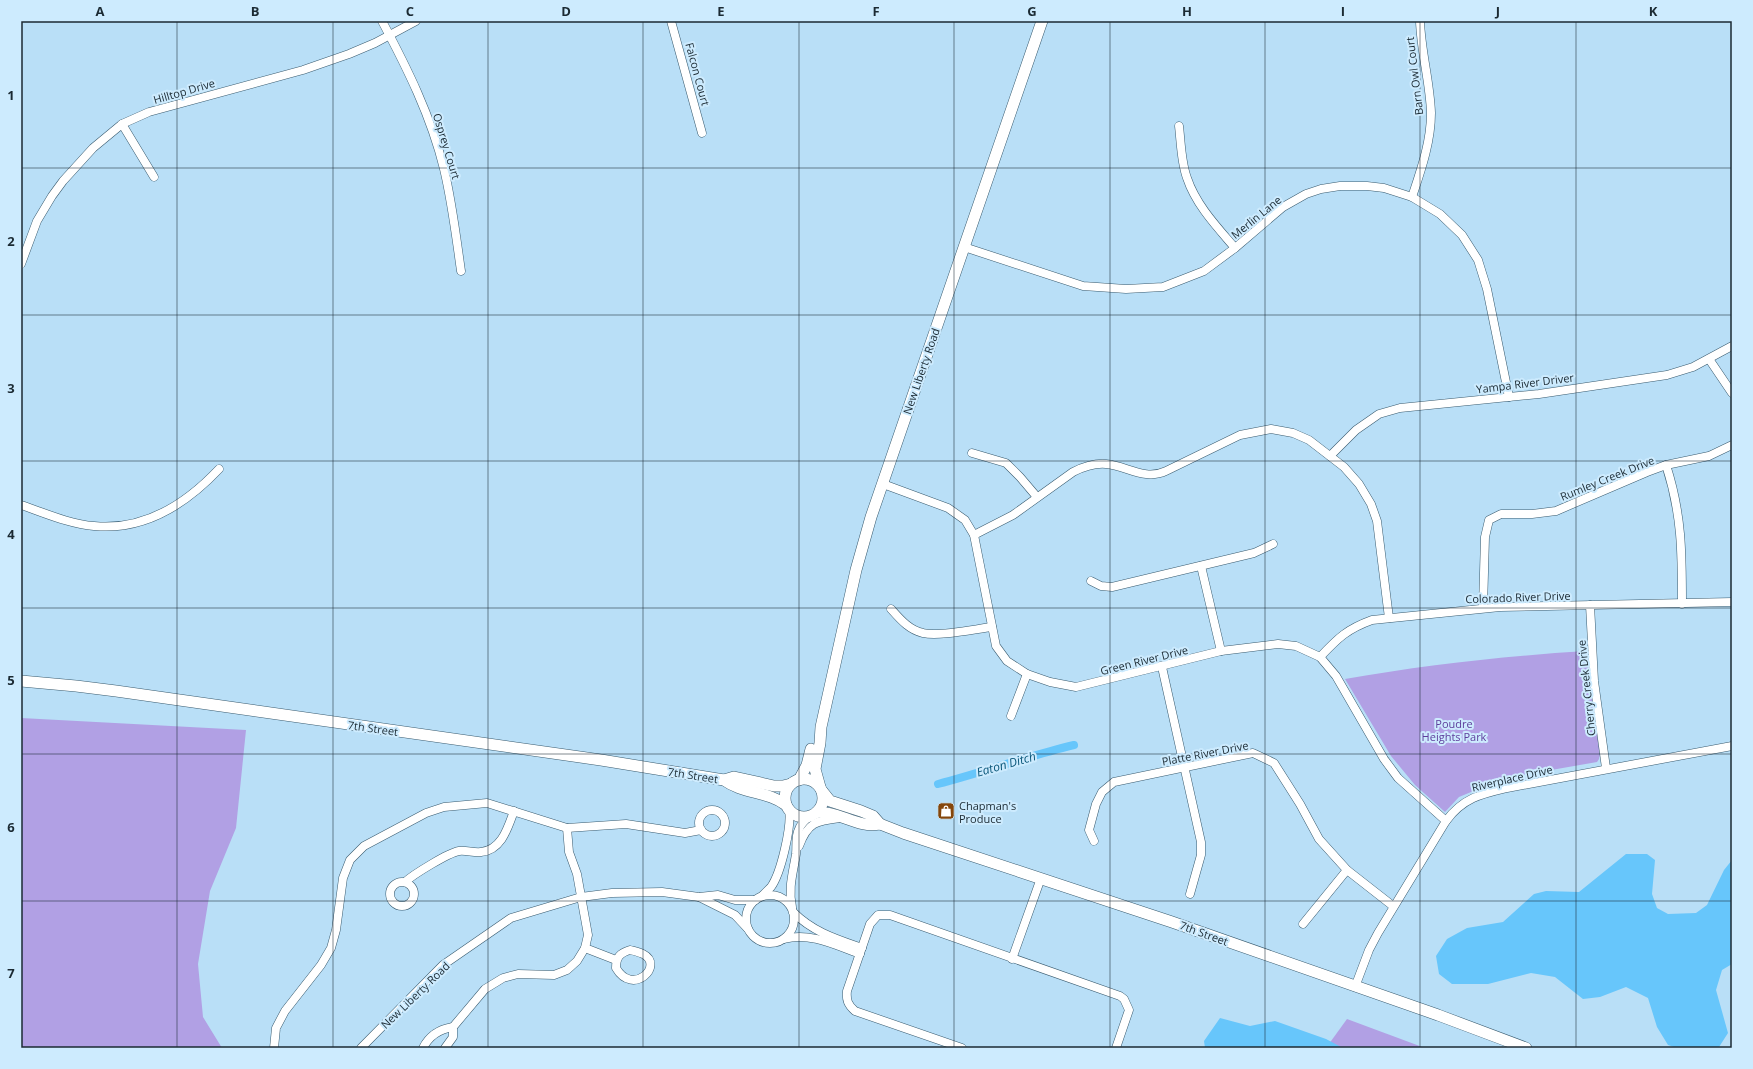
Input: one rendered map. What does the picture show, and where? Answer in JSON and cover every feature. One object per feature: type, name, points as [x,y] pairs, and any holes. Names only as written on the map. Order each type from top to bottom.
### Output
[{"type":"street","name":"Osprey Court","points":[[382,21],[417,91],[437,143],[452,205],[461,271]]},
{"type":"street","name":"Hilltop Drive","points":[[21,264],[37,222],[55,191],[93,148],[122,124],[149,112],[303,70],[362,49],[416,21]]},
{"type":"street","name":"Falcon Court","points":[[671,21],[702,134]]},
{"type":"street","name":"New Liberty Road","points":[[821,789],[815,769],[820,743],[821,727],[863,544],[1042,21]]},
{"type":"street","name":"Barn Owl Court","points":[[1412,197],[1425,158],[1430,122],[1430,99],[1422,51],[1420,21]]},
{"type":"street","points":[[122,124],[154,177]]},
{"type":"street","points":[[1179,126],[1184,166],[1192,190],[1201,206],[1235,248]]},
{"type":"street","name":"Merlin Lane","points":[[964,247],[1083,286],[1126,289],[1163,286],[1204,271],[1235,248],[1283,207],[1302,196],[1321,189],[1340,186],[1367,186],[1384,188],[1412,197],[1447,220],[1462,235],[1478,260],[1487,289],[1509,397]]},
{"type":"street","name":"Yampa River Driver","points":[[1330,456],[1356,430],[1379,414],[1400,408],[1538,394],[1667,375],[1693,367],[1732,346]]},
{"type":"street","points":[[1709,359],[1732,393]]},
{"type":"street","points":[[974,535],[1013,515],[1073,472],[1082,468],[1107,464],[1147,475],[1160,474],[1240,434],[1271,429],[1293,433],[1309,440],[1344,467],[1359,484],[1371,504],[1377,521],[1389,618]]},
{"type":"street","name":"Rumley Creek Drive","points":[[1483,608],[1485,537],[1489,520],[1501,514],[1532,514],[1556,510],[1666,465],[1709,456],[1732,445]]},
{"type":"street","points":[[972,453],[1006,464],[1020,477],[1037,497]]},
{"type":"street","points":[[1666,465],[1674,487],[1680,519],[1682,604]]},
{"type":"street","points":[[21,505],[75,523],[93,526],[117,526],[132,524],[163,514],[178,505],[201,488],[219,469]]},
{"type":"street","name":"Green River Drive","points":[[883,484],[948,508],[964,520],[974,535],[996,646],[1007,661],[1027,674],[1050,682],[1076,687],[1162,667],[1221,651],[1278,644],[1296,646],[1320,657],[1336,676],[1384,759],[1398,778],[1446,821]]},
{"type":"street","points":[[1091,581],[1101,586],[1112,587],[1254,553],[1273,544]]},
{"type":"street","points":[[1201,566],[1221,651]]},
{"type":"street","name":"Colorado River Drive","points":[[1320,657],[1340,636],[1358,625],[1372,620],[1483,608],[1732,602]]},
{"type":"street","name":"Cherry Creek Drive","points":[[1590,605],[1594,681],[1606,768]]},
{"type":"street","points":[[891,609],[904,624],[923,633],[946,633],[992,627]]},
{"type":"street","points":[[1162,667],[1201,842],[1201,855],[1190,894]]},
{"type":"street","points":[[1011,716],[1027,674]]},
{"type":"street","name":"7th Street","points":[[21,681],[76,686],[252,710],[593,759],[724,780],[734,777],[774,786],[795,782]]},
{"type":"street","name":"New Liberty Road","points":[[795,782],[807,765],[813,742],[821,727]]},
{"type":"street","name":"Riverplace Drive","points":[[1355,987],[1369,950],[1394,906],[1446,821],[1451,814],[1468,800],[1482,794],[1606,768],[1732,746]]},
{"type":"street","name":"Platte River Drive","points":[[1094,841],[1089,830],[1096,804],[1102,792],[1114,782],[1254,753],[1274,763],[1300,804],[1319,839],[1347,870],[1394,906]]},
{"type":"street","name":"7th Street","points":[[724,780],[731,786],[776,798],[787,807]]},
{"type":"street","points":[[783,939],[791,930],[794,918],[789,894],[798,830],[803,822],[813,815],[823,800],[821,789],[808,780],[795,782],[785,796],[789,827],[779,867],[771,887],[749,906],[746,913],[748,929],[755,938],[766,943],[778,942],[792,937],[806,936],[861,951]]},
{"type":"street","name":"7th Street","points":[[821,789],[830,801],[872,816],[880,824],[1172,922],[1483,1031],[1526,1048]]},
{"type":"street","points":[[274,1048],[276,1028],[285,1011],[321,965],[331,948],[336,930],[343,878],[350,860],[364,846],[426,813],[444,807],[487,804],[514,811],[550,824],[568,828],[626,824],[685,833],[701,830]]},
{"type":"street","points":[[787,807],[796,816],[813,815]]},
{"type":"street","points":[[405,882],[415,873],[459,851],[482,852],[495,847],[505,835],[514,811]]},
{"type":"street","name":"7th Street","points":[[813,815],[828,812],[868,826],[880,824]]},
{"type":"street","points":[[796,852],[805,832],[810,825],[817,822],[843,817]]},
{"type":"street","points":[[445,1048],[453,1037],[453,1027],[485,989],[503,978],[518,974],[554,975],[567,970],[577,961],[585,948],[588,935],[576,874],[569,852],[568,828]]},
{"type":"street","points":[[1303,924],[1347,870]]},
{"type":"street","points":[[1012,959],[1040,878]]},
{"type":"street","name":"New Liberty Road","points":[[361,1048],[443,965],[511,918],[581,897],[612,893],[642,892],[679,894],[699,897],[718,895],[735,900],[758,898]]},
{"type":"street","points":[[758,898],[776,896],[783,898],[792,911],[809,927],[861,951]]},
{"type":"street","name":"New Liberty Road","points":[[699,897],[716,907],[735,915],[748,929]]},
{"type":"street","points":[[962,1048],[855,1011],[850,1006],[846,1000],[847,991],[874,919],[884,914],[1120,996],[1124,999],[1129,1010],[1116,1048]]},
{"type":"street","points":[[585,948],[616,960]]},
{"type":"street","points":[[630,950],[647,957],[650,962],[650,968],[642,979],[636,980],[624,977],[619,973],[616,968],[616,960],[619,955],[630,950]]},
{"type":"street","points":[[423,1048],[433,1035],[444,1028],[453,1027]]},
{"type":"green space","name":"Poudre Heights Park","points":[[1586,651],[1600,754],[1597,762],[1505,778],[1459,797],[1445,812],[1415,785],[1391,756],[1345,679],[1405,669],[1465,662]]},
{"type":"green space","points":[[21,718],[246,730],[236,828],[210,891],[198,964],[203,1017],[222,1048],[21,1048]]},
{"type":"green space","points":[[1347,1019],[1425,1048],[1326,1048]]},
{"type":"water","points":[[1626,854],[1647,854],[1655,860],[1652,894],[1657,908],[1668,914],[1696,913],[1707,905],[1724,870],[1732,860],[1732,964],[1722,970],[1716,990],[1728,1033],[1719,1047],[1677,1048],[1668,1045],[1657,1027],[1648,998],[1626,987],[1600,997],[1583,999],[1555,977],[1531,973],[1488,984],[1452,984],[1439,974],[1436,956],[1447,939],[1467,928],[1503,922],[1534,894],[1546,891],[1579,892]]},
{"type":"water","points":[[1220,1018],[1250,1026],[1275,1021],[1326,1039],[1343,1048],[1205,1048],[1204,1041]]},
{"type":"waterway","name":"Eaton Ditch","points":[[938,784],[1074,745]]},
{"type":"place","name":"Chapman's Produce","points":[[946,811]]}]
